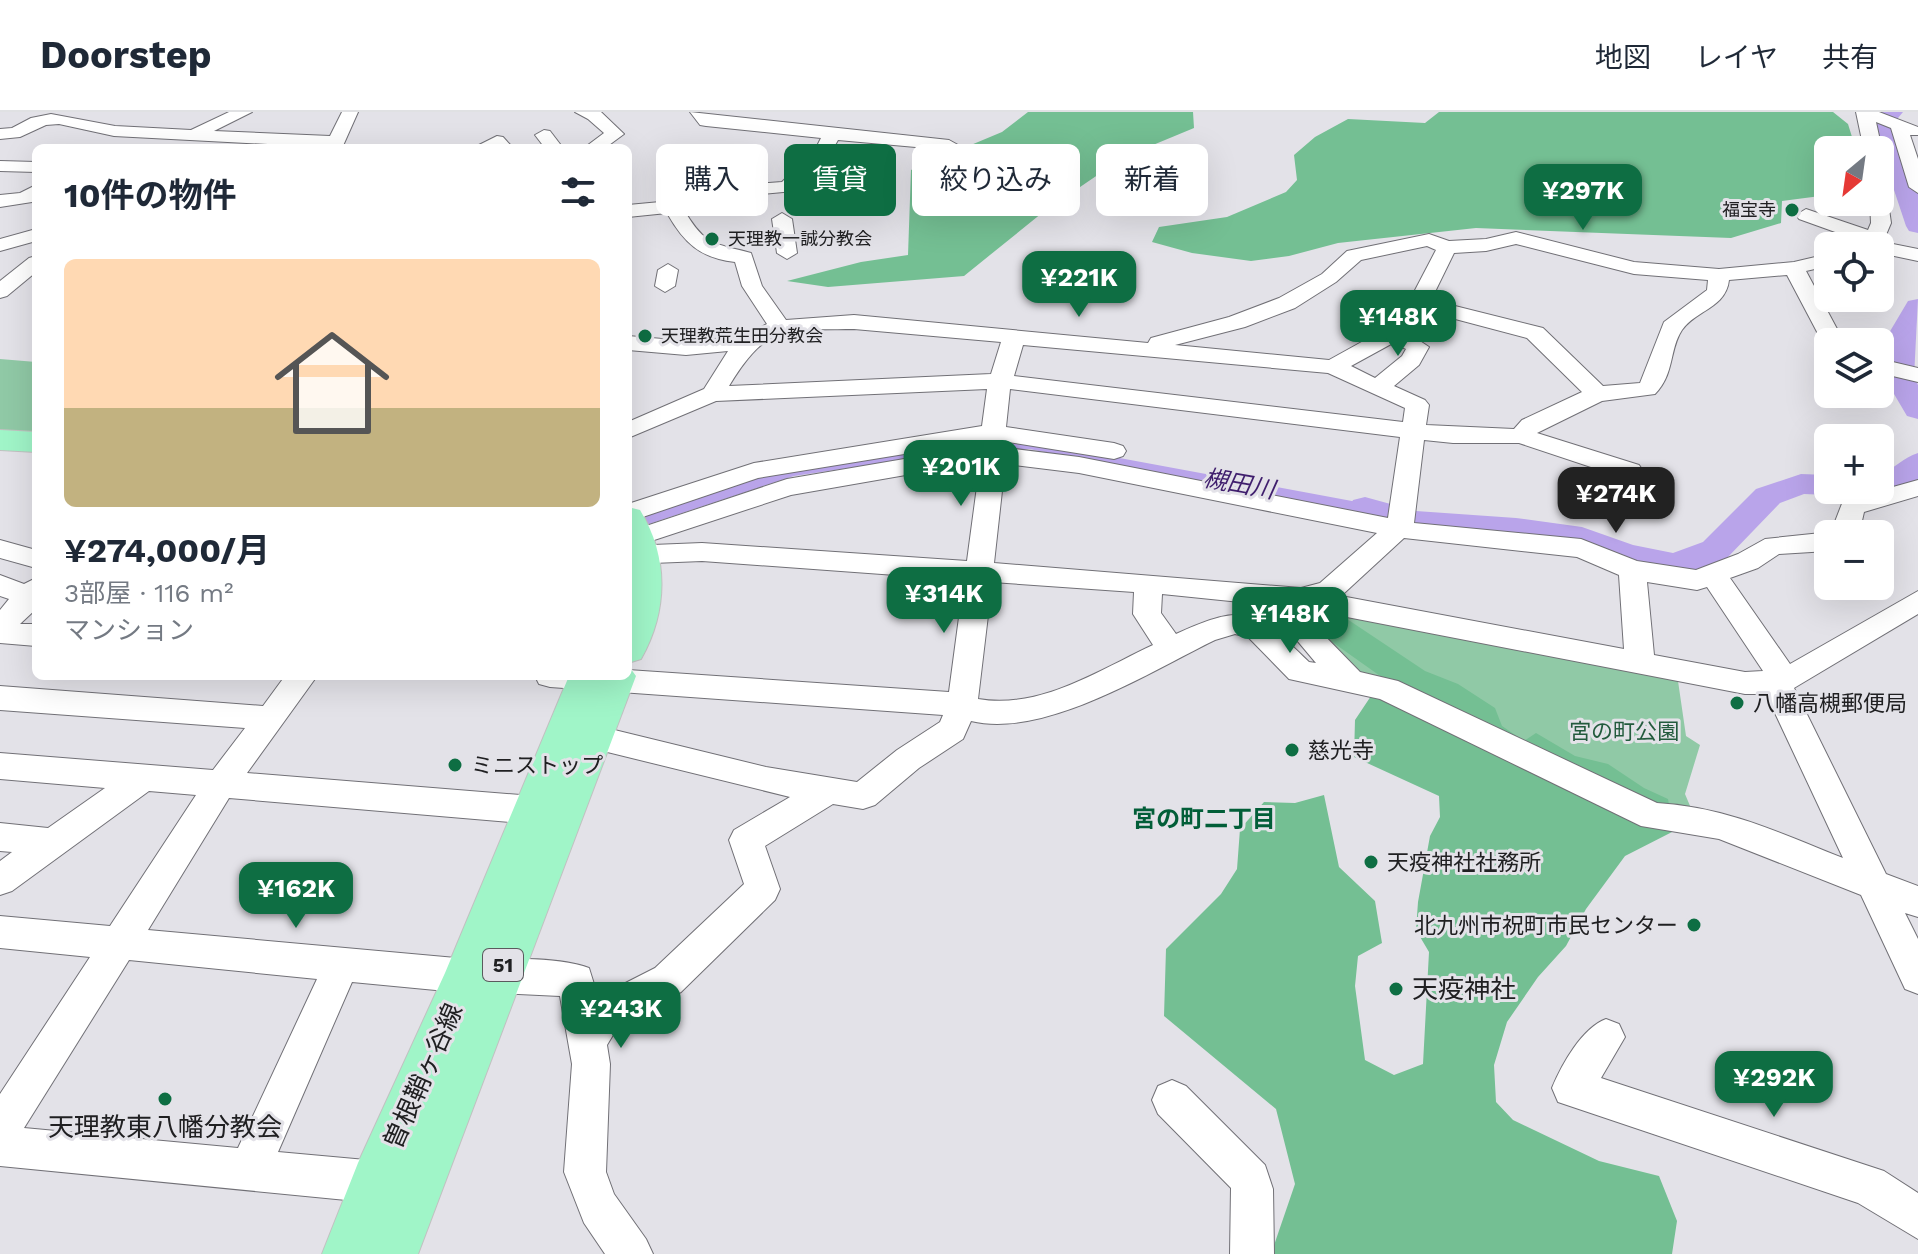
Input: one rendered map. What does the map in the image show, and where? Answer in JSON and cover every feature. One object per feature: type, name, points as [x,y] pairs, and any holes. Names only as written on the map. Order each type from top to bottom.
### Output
[{"type":"main road","points":[[0,440],[32,442]]},
{"type":"main road","name":"曽根鞘ヶ谷線","points":[[632,629],[641,617],[646,588],[633,535]]},
{"type":"main road","name":"曽根鞘ヶ谷線","points":[[391,1254],[483,976],[533,810],[595,680]]},
{"type":"main road","name":"曽根鞘ヶ谷線","points":[[349,1254],[377,1182],[483,976],[594,737],[598,680]]},
{"type":"street","points":[[180,144],[192,134],[244,112]]},
{"type":"street","points":[[340,144],[350,112]]},
{"type":"street","points":[[340,144],[364,112]]},
{"type":"street","points":[[583,112],[594,115],[615,134],[599,144]]},
{"type":"street","points":[[698,112],[706,121],[938,144]]},
{"type":"street","points":[[1871,136],[1868,114],[1905,118],[1918,132]]},
{"type":"street","points":[[1905,118],[1918,187]]},
{"type":"street","points":[[0,134],[23,132],[42,120],[81,129],[192,134],[235,142],[287,144]]},
{"type":"street","points":[[768,189],[787,187],[824,150],[832,134]]},
{"type":"street","points":[[0,166],[32,167]]},
{"type":"street","points":[[0,201],[25,198],[32,194]]},
{"type":"street","points":[[632,211],[656,209]]},
{"type":"street","points":[[1806,215],[1846,232]]},
{"type":"street","points":[[679,216],[700,248],[711,253],[744,257],[752,286],[781,328]]},
{"type":"street","points":[[782,219],[787,253]]},
{"type":"street","points":[[0,245],[32,236]]},
{"type":"street","points":[[1138,349],[1237,322],[1287,303],[1329,278],[1354,255],[1429,240],[1447,247],[1486,245],[1516,238],[1634,268],[1719,275],[1814,263]]},
{"type":"street","points":[[1333,367],[1393,334],[1410,320],[1447,247]]},
{"type":"street","points":[[1894,249],[1918,255]]},
{"type":"street","points":[[0,292],[32,265]]},
{"type":"street","points":[[1794,268],[1826,328]]},
{"type":"street","points":[[1521,436],[1531,425],[1597,394],[1647,389],[1655,381],[1672,327],[1717,292],[1719,275]]},
{"type":"street","points":[[1418,303],[1535,333],[1597,394]]},
{"type":"street","points":[[712,394],[747,343],[758,334],[781,328],[854,322],[1333,367],[1417,405],[1401,516],[1330,590],[1301,598]]},
{"type":"street","points":[[1378,387],[1411,360],[1418,347],[1393,334]]},
{"type":"street","points":[[594,737],[766,780],[863,796],[908,759],[952,730],[962,705],[1000,381],[1015,335]]},
{"type":"street","points":[[632,343],[686,348],[747,343]]},
{"type":"street","points":[[632,429],[712,394],[1000,381],[1476,438],[1521,436],[1630,471]]},
{"type":"street","points":[[633,535],[787,487],[963,457],[994,445],[1017,456],[1401,516],[1416,532],[1581,548],[1632,570],[1697,580],[1748,561],[1774,545],[1814,544]]},
{"type":"street","points":[[1849,520],[1852,507],[1918,488]]},
{"type":"street","points":[[633,535],[702,552],[1301,598],[1745,683],[1780,681],[1918,601]]},
{"type":"street","points":[[0,549],[32,558]]},
{"type":"street","points":[[1632,570],[1640,662]]},
{"type":"street","points":[[1714,575],[1780,681],[1918,977]]},
{"type":"street","points":[[1149,584],[1147,614],[1170,647]]},
{"type":"street","points":[[0,585],[32,593]]},
{"type":"street","points":[[1245,592],[1246,626]]},
{"type":"street","points":[[0,630],[32,594]]},
{"type":"street","points":[[1301,598],[1304,632],[1349,679]]},
{"type":"street","points":[[632,676],[962,705],[978,713],[1049,706],[1170,647],[1235,624],[1258,630],[1300,671],[1387,689],[1653,816],[1697,819],[1724,826],[1918,902]]},
{"type":"street","points":[[0,630],[32,634]]},
{"type":"street","points":[[0,1130],[221,784],[299,680]]},
{"type":"street","points":[[0,698],[268,718]]},
{"type":"street","points":[[0,766],[533,810]]},
{"type":"street","points":[[0,880],[145,777]]},
{"type":"street","points":[[587,1042],[606,1012],[668,980],[763,889],[746,840],[829,790]]},
{"type":"street","points":[[0,837],[50,842]]},
{"type":"street","points":[[0,932],[483,976],[576,980],[591,1064],[585,1172],[599,1208],[631,1254]]},
{"type":"street","points":[[249,1170],[342,964]]},
{"type":"street","points":[[1606,1037],[1572,1088],[1869,1186],[1918,1218]]},
{"type":"street","points":[[1172,1100],[1250,1179],[1252,1204],[1248,1237],[1252,1254]]},
{"type":"street","points":[[0,1146],[377,1182]]},
{"type":"green space","points":[[1028,112],[1193,112],[1194,128],[1155,144],[1096,144],[1096,176],[1080,187],[1080,144],[973,144],[1002,132]]},
{"type":"green space","points":[[1439,112],[1833,112],[1848,124],[1852,136],[1814,136],[1814,197],[1782,201],[1781,223],[1731,238],[1476,228],[1338,243],[1289,256],[1251,261],[1192,253],[1152,242],[1159,227],[1227,217],[1286,192],[1297,180],[1294,155],[1315,137],[1348,119],[1425,123]]},
{"type":"green space","points":[[911,170],[912,216],[1038,216],[964,276],[828,287],[787,281],[861,262],[908,255]]},
{"type":"green space","points":[[0,359],[32,362],[32,433],[0,431]]},
{"type":"green space","name":"宮の町公園","points":[[1309,606],[1678,681],[1686,736],[1700,745],[1685,794],[1693,813],[1652,809],[1354,673],[1311,627]]},
{"type":"green space","points":[[1347,619],[1425,671],[1458,684],[1495,708],[1502,726],[1524,741],[1536,733],[1575,756],[1608,764],[1644,788],[1668,799],[1674,831],[1625,856],[1586,909],[1566,946],[1538,977],[1507,1022],[1494,1065],[1496,1102],[1513,1120],[1599,1161],[1659,1176],[1677,1221],[1672,1254],[1271,1254],[1295,1184],[1276,1109],[1164,1016],[1166,949],[1221,894],[1237,869],[1240,829],[1264,802],[1295,803],[1324,795],[1339,867],[1375,901],[1382,943],[1358,956],[1355,986],[1365,1060],[1394,1075],[1423,1064],[1429,952],[1416,930],[1430,836],[1440,817],[1439,796],[1354,757],[1355,720],[1383,678],[1328,639],[1327,629]]},
{"type":"water","points":[[958,442],[1044,444],[1368,504],[1388,510],[1391,515],[1343,509],[1029,449],[951,453],[794,476],[632,530],[632,517],[772,471]]},
{"type":"waterway","name":"槻田川","points":[[1892,112],[1887,115],[1887,136],[1918,226]]},
{"type":"waterway","name":"槻田川","points":[[1918,307],[1903,333],[1899,377],[1918,410]]},
{"type":"waterway","name":"槻田川","points":[[1894,480],[1918,463]]},
{"type":"waterway","name":"槻田川","points":[[1365,508],[1416,522],[1516,529],[1582,538],[1627,555],[1675,565],[1715,550],[1768,496],[1801,484],[1814,484]]},
{"type":"place","name":"福宝寺","points":[[1792,210]]},
{"type":"place","name":"天理教一誠分教会","points":[[712,239]]},
{"type":"place","name":"天理教荒生田分教会","points":[[645,336]]},
{"type":"place","name":"八幡高槻郵便局","points":[[1737,703]]},
{"type":"place","name":"慈光寺","points":[[1292,750]]},
{"type":"place","name":"ミニストップ","points":[[455,765]]},
{"type":"place","name":"天疫神社社務所","points":[[1371,862]]},
{"type":"place","name":"北九州市祝町市民センター","points":[[1694,925]]},
{"type":"place","name":"天疫神社","points":[[1396,989]]},
{"type":"place","name":"天理教東八幡分教会","points":[[165,1099]]},
{"type":"district","name":"宮の町二丁目","points":[[1204,819]]}]
